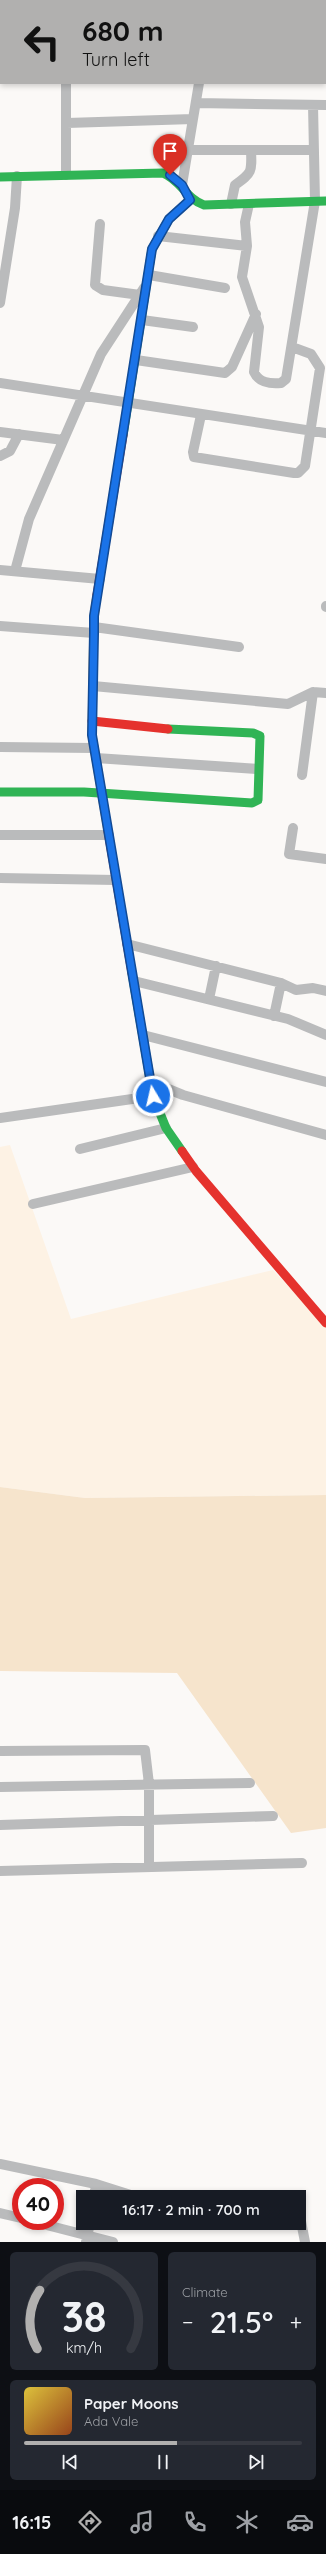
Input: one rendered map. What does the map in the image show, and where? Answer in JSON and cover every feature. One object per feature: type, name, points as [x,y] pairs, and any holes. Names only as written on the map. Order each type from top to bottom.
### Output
[{"type":"street","points":[[66,84],[66,175]]},
{"type":"street","points":[[182,185],[199,84]]},
{"type":"street","points":[[196,103],[326,105]]},
{"type":"street","points":[[249,204],[246,222],[247,246],[242,277],[256,314],[259,336],[253,366],[256,376],[265,382],[284,382],[292,347],[315,201],[313,105]]},
{"type":"street","points":[[67,123],[193,119]]},
{"type":"street","points":[[188,150],[314,150]]},
{"type":"street","points":[[231,204],[235,185],[246,178],[251,171],[251,150]]},
{"type":"street","points":[[0,177],[163,173],[175,178],[182,185],[190,200],[204,205],[326,201]]},
{"type":"street","points":[[0,303],[9,252],[17,176]]},
{"type":"street","points":[[190,200],[169,219],[152,249],[136,360],[100,579],[94,630],[92,721],[95,753],[153,1096],[166,1128],[193,1167],[326,1323]]},
{"type":"street","points":[[100,224],[95,285],[103,290],[140,295]]},
{"type":"street","points":[[158,236],[247,246]]},
{"type":"street","points":[[0,257],[9,252]]},
{"type":"street","points":[[16,572],[29,519],[101,354],[140,295],[148,279]]},
{"type":"street","points":[[148,279],[225,288]]},
{"type":"street","points":[[136,360],[225,374],[232,367],[256,314]]},
{"type":"street","points":[[142,320],[193,327]]},
{"type":"street","points":[[201,415],[193,452],[194,457],[298,473],[305,466],[320,368],[316,359],[311,354],[292,347]]},
{"type":"street","points":[[0,383],[129,404],[326,433]]},
{"type":"street","points":[[0,432],[63,440]]},
{"type":"street","points":[[0,456],[10,451],[19,434]]},
{"type":"street","points":[[0,570],[100,579]]},
{"type":"street","points":[[0,626],[94,630],[239,647]]},
{"type":"street","points":[[93,686],[288,704],[313,692],[326,693]]},
{"type":"street","points":[[302,776],[313,692]]},
{"type":"street","points":[[0,792],[102,794],[252,803],[258,800],[260,736],[253,734],[179,730],[92,721]]},
{"type":"street","points":[[0,747],[95,753],[258,769]]},
{"type":"street","points":[[292,828],[289,854],[326,859]]},
{"type":"street","points":[[0,835],[109,835]]},
{"type":"street","points":[[0,878],[116,880]]},
{"type":"street","points":[[127,944],[281,983],[296,990],[313,988],[326,991]]},
{"type":"street","points":[[209,999],[216,966]]},
{"type":"street","points":[[134,981],[274,1016],[326,1035]]},
{"type":"street","points":[[274,1016],[281,983]]},
{"type":"street","points":[[143,1035],[326,1082]]},
{"type":"street","points":[[151,1082],[183,1095],[326,1135]]},
{"type":"street","points":[[0,1118],[153,1096]]},
{"type":"street","points":[[80,1149],[166,1128]]},
{"type":"street","points":[[33,1204],[193,1167]]},
{"type":"street","points":[[0,1751],[145,1750],[149,1784],[149,1866]]},
{"type":"street","points":[[0,1787],[250,1783]]},
{"type":"street","points":[[0,1825],[273,1816]]},
{"type":"street","points":[[0,1871],[302,1863]]},
{"type":"street","points":[[0,2164],[96,2184],[115,2190]]},
{"type":"street","points":[[95,2190],[96,2184]]},
{"type":"street","points":[[0,2213],[12,2216]]},
{"type":"street","points":[[59,2230],[87,2239],[113,2242]]},
{"type":"street","points":[[303,2230],[305,2242]]},
{"type":"shaded area","points":[[10,1145],[71,1319],[273,1270],[326,1326],[326,1495],[85,1498],[0,1487],[0,1147]]},
{"type":"shaded area","points":[[0,1487],[85,1498],[326,1495],[326,1828],[291,1833],[177,1673],[0,1671]]},
{"type":"traffic: fast","points":[[0,177],[163,173],[169,176],[193,198],[204,205],[326,201]]},
{"type":"traffic: fast","points":[[123,435],[152,249],[169,219],[190,200]]},
{"type":"traffic: fast","points":[[0,792],[84,792],[252,803],[258,800],[260,736],[253,733],[168,729]]},
{"type":"traffic: fast","points":[[132,973],[153,1096],[166,1128],[182,1151]]},
{"type":"traffic: slow","points":[[97,595],[94,616],[92,735],[108,831]]},
{"type":"traffic: jam","points":[[97,595],[123,435]]},
{"type":"traffic: jam","points":[[92,721],[168,729]]},
{"type":"traffic: jam","points":[[108,831],[132,973]]},
{"type":"traffic: jam","points":[[182,1151],[196,1171],[326,1323]]},
{"type":"route","points":[[153,1096],[92,735],[94,616],[129,404],[152,249],[169,219],[180,207],[190,200],[182,185],[170,175]]}]
